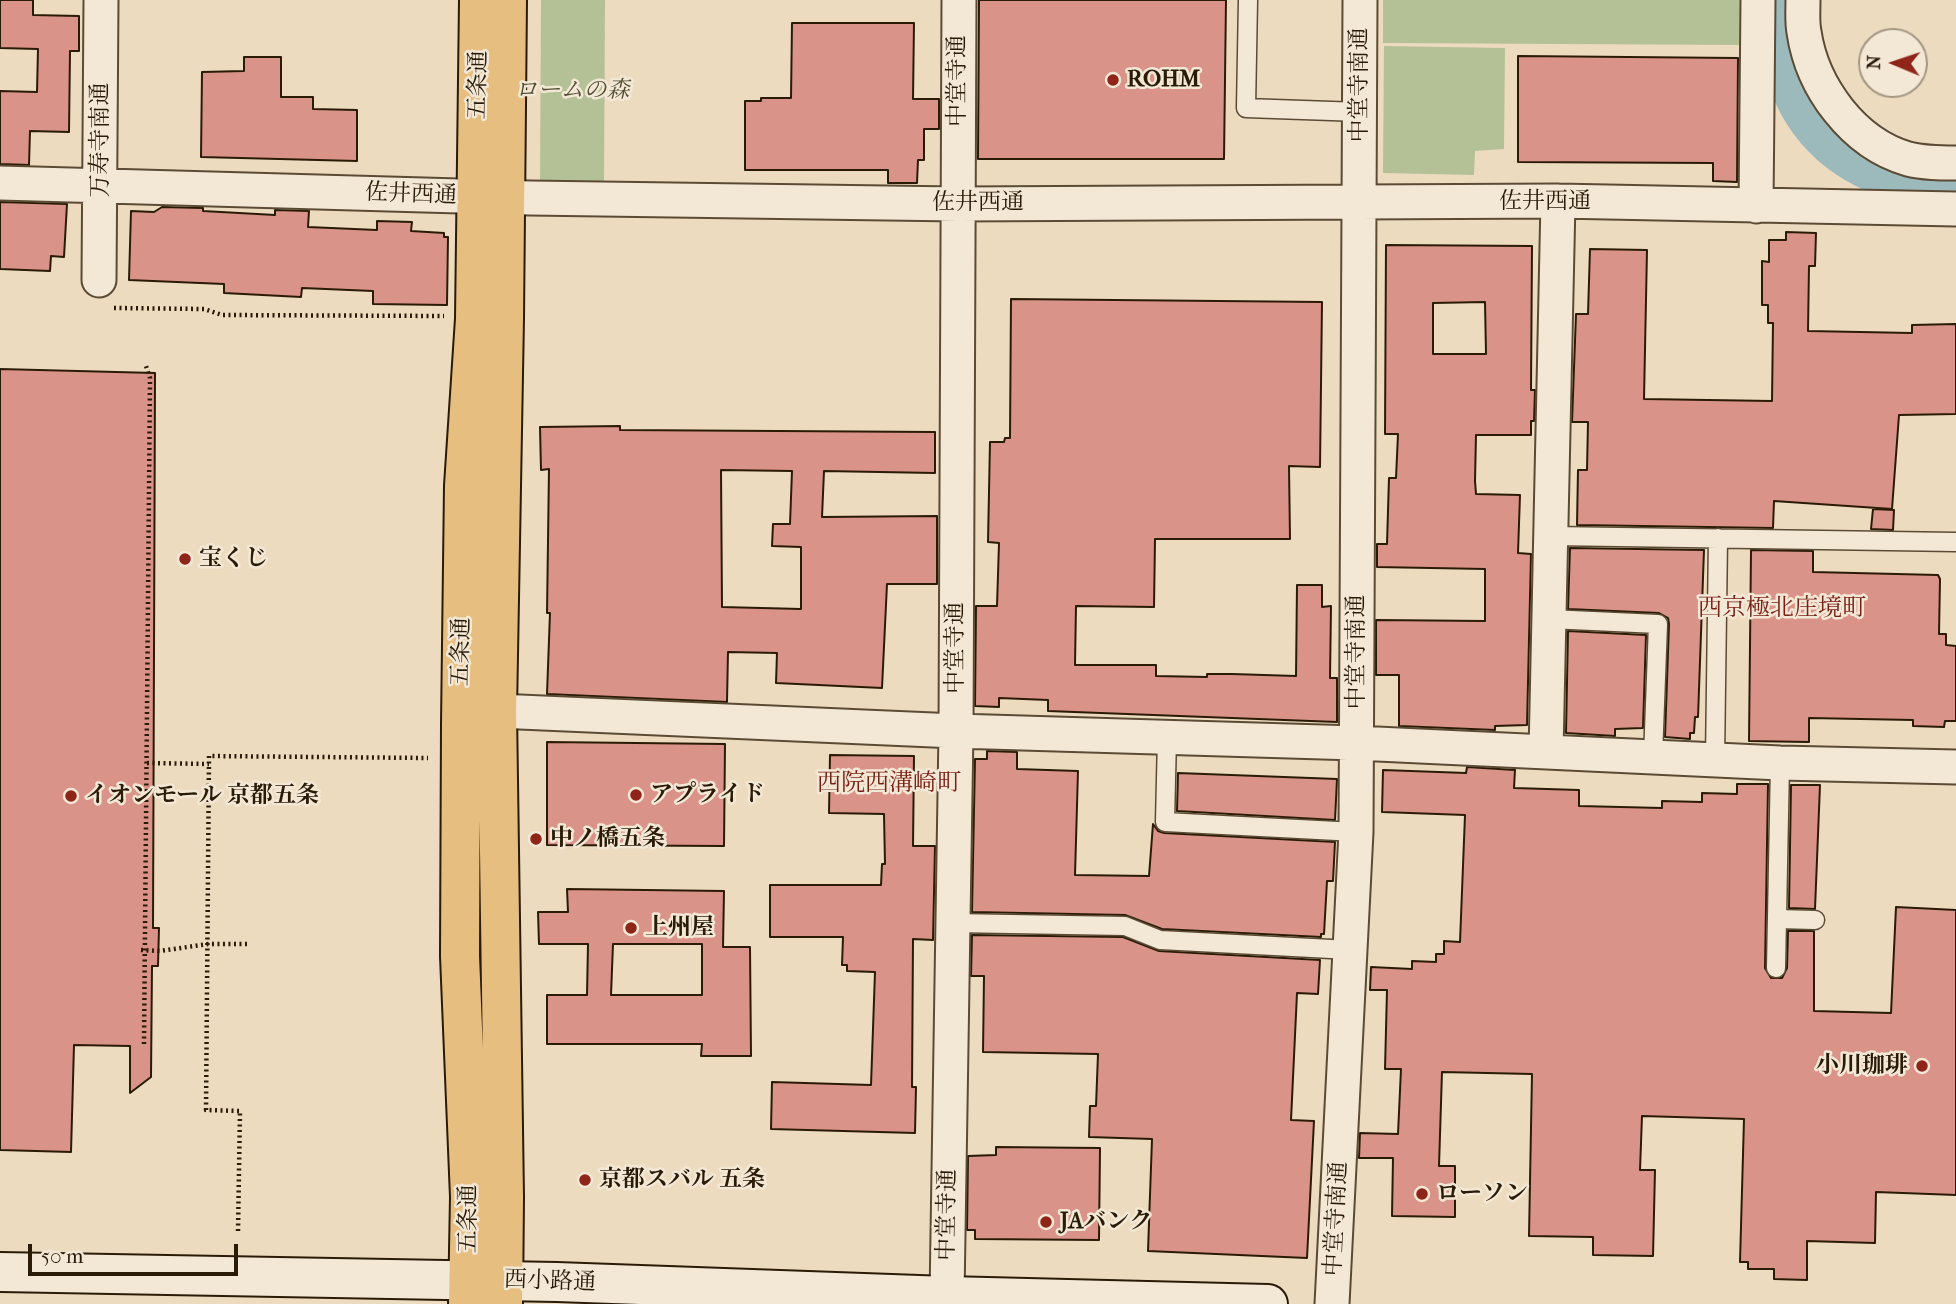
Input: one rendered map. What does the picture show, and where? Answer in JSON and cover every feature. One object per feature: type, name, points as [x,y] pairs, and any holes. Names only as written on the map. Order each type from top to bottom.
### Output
[{"type":"highway","name":"五条通","points":[[479,0],[491,197],[497,711],[486,1292]]},
{"type":"highway","name":"五条通","points":[[486,1292],[470,1197],[460,956],[464,486],[475,319],[491,197],[507,0]]},
{"type":"street","name":"万寿寺南通","points":[[101,0],[102,187],[107,294]]},
{"type":"street","name":"中堂寺通","points":[[947,1296],[956,731],[959,0]]},
{"type":"street","name":"中堂寺南通","points":[[1332,1304],[1356,832],[1360,0]]},
{"type":"street","points":[[1756,206],[1758,0]]},
{"type":"street","points":[[1804,0],[1803,30],[1809,56],[1822,87],[1846,119],[1861,134],[1896,154],[1933,163],[1956,163]]},
{"type":"street","name":"佐井西通","points":[[0,183],[491,197],[958,204],[1558,201],[1956,209]]},
{"type":"street","points":[[1546,752],[1558,201]]},
{"type":"street","points":[[497,711],[956,731],[1356,743],[1715,760],[1956,767]]},
{"type":"street","name":"西小路通","points":[[0,1272],[486,1292],[947,1296],[1268,1304]]},
{"type":"lane","points":[[1248,0],[1246,108],[1360,112]]},
{"type":"lane","points":[[1551,536],[1956,542]]},
{"type":"lane","points":[[1715,760],[1718,538]]},
{"type":"lane","points":[[1549,619],[1658,624],[1653,757]]},
{"type":"lane","points":[[1167,737],[1165,822],[1356,832]]},
{"type":"lane","points":[[1776,968],[1780,762]]},
{"type":"lane","points":[[1777,919],[1815,920]]},
{"type":"lane","points":[[953,923],[1125,926],[1160,940],[1350,950]]},
{"type":"path","points":[[107,294],[204,309],[222,315],[452,317]]},
{"type":"path","points":[[144,1044],[147,763],[145,643],[150,378],[146,366]]},
{"type":"path","points":[[238,1231],[240,1111],[206,1110],[209,756],[428,758]]},
{"type":"path","points":[[147,763],[209,764]]},
{"type":"path","points":[[143,950],[160,951],[208,944],[247,944]]},
{"type":"green space","name":"ロームの森","points":[[541,0],[605,0],[604,184],[540,182]]},
{"type":"green space","points":[[1383,0],[1742,0],[1742,45],[1383,43]]},
{"type":"green space","points":[[1384,46],[1505,48],[1504,149],[1475,151],[1474,175],[1383,173]]},
{"type":"building","points":[[0,0],[33,0],[33,15],[79,16],[79,51],[70,51],[69,132],[30,131],[29,165],[0,164],[0,91],[37,92],[38,49],[0,48]]},
{"type":"building","points":[[979,0],[1226,0],[1224,159],[978,159]]},
{"type":"building","points":[[792,23],[914,23],[913,99],[939,99],[939,129],[924,129],[924,160],[918,160],[917,183],[888,183],[888,170],[745,170],[745,101],[791,98]]},
{"type":"building","points":[[1518,56],[1738,58],[1737,182],[1713,181],[1713,163],[1518,162]]},
{"type":"building","points":[[244,57],[281,57],[281,97],[313,97],[313,109],[357,110],[357,161],[201,157],[202,72],[244,71]]},
{"type":"building","points":[[0,202],[67,204],[64,257],[51,256],[50,271],[0,269]]},
{"type":"building","points":[[162,207],[275,215],[275,210],[309,211],[308,227],[377,230],[377,221],[412,222],[411,231],[444,233],[444,237],[448,237],[447,305],[373,304],[373,291],[302,288],[301,297],[224,293],[224,284],[129,280],[131,211],[154,212]]},
{"type":"building","points":[[1786,232],[1816,233],[1815,266],[1809,266],[1808,331],[1912,333],[1912,325],[1956,324],[1956,414],[1899,415],[1892,509],[1774,501],[1773,528],[1577,525],[1578,470],[1587,470],[1588,422],[1572,422],[1576,314],[1588,314],[1590,249],[1647,250],[1644,399],[1772,401],[1773,323],[1768,323],[1768,305],[1762,305],[1762,261],[1769,262],[1769,240],[1786,240]]},
{"type":"building","points":[[1386,245],[1532,246],[1531,390],[1535,390],[1531,435],[1476,435],[1475,481],[1476,494],[1520,495],[1518,553],[1531,554],[1527,725],[1495,726],[1495,730],[1399,726],[1399,675],[1376,675],[1376,620],[1485,621],[1485,569],[1377,567],[1377,544],[1387,544],[1389,478],[1396,478],[1398,434],[1385,434]],"holes":[[[1485,302],[1486,354],[1433,354],[1433,303]]]},
{"type":"building","points":[[1011,299],[1322,302],[1320,467],[1289,466],[1290,539],[1155,539],[1154,607],[1076,606],[1075,665],[1156,665],[1156,676],[1296,676],[1297,585],[1322,585],[1322,607],[1331,606],[1330,678],[1337,678],[1337,722],[1048,711],[1048,700],[999,698],[999,707],[975,706],[976,606],[997,606],[999,543],[988,542],[990,442],[1004,442],[1005,438],[1010,438]]},
{"type":"building","name":"イオンモール 京都五条","points":[[0,369],[155,373],[153,928],[159,928],[158,966],[152,966],[151,1077],[130,1093],[130,1046],[74,1045],[71,1152],[0,1150]]},
{"type":"building","points":[[540,427],[935,432],[935,473],[824,471],[822,517],[937,516],[937,584],[887,584],[882,688],[776,683],[777,653],[728,652],[727,702],[547,694],[550,613],[547,613],[549,469],[541,470]],"holes":[[[721,470],[792,471],[790,524],[773,524],[772,546],[801,547],[801,609],[722,607]]]},
{"type":"building","points":[[1873,509],[1894,510],[1893,530],[1871,529]]},
{"type":"building","points":[[1570,548],[1704,550],[1698,717],[1695,717],[1694,733],[1690,733],[1690,739],[1665,737],[1668,618],[1659,613],[1568,609]]},
{"type":"building","points":[[1751,550],[1813,551],[1813,572],[1938,575],[1939,634],[1946,634],[1946,645],[1956,646],[1956,721],[1945,721],[1944,727],[1913,726],[1913,720],[1809,718],[1809,742],[1749,741]]},
{"type":"building","points":[[1568,631],[1646,635],[1643,728],[1615,729],[1615,736],[1566,733]]},
{"type":"building","name":"アプライド","points":[[547,742],[725,744],[724,846],[547,845]]},
{"type":"building","points":[[987,751],[1017,752],[1017,769],[1078,771],[1075,875],[1149,876],[1153,824],[1158,831],[1164,833],[1335,842],[1333,881],[1327,881],[1324,934],[1321,934],[1321,937],[1162,929],[1125,915],[972,912],[975,759],[987,759]]},
{"type":"building","points":[[830,755],[914,756],[913,846],[935,846],[933,940],[913,939],[912,1087],[916,1087],[915,1133],[771,1129],[772,1082],[871,1085],[875,972],[847,971],[847,965],[842,965],[843,937],[770,937],[770,885],[881,885],[882,864],[885,864],[884,814],[829,813]]},
{"type":"building","points":[[1467,767],[1515,770],[1514,788],[1579,790],[1579,806],[1662,808],[1662,801],[1702,802],[1702,793],[1737,794],[1737,784],[1768,784],[1765,968],[1771,978],[1782,978],[1787,968],[1788,931],[1814,931],[1814,1011],[1891,1013],[1896,907],[1956,910],[1956,1195],[1876,1192],[1875,1243],[1807,1241],[1807,1280],[1774,1279],[1774,1269],[1748,1269],[1748,1262],[1740,1262],[1744,1119],[1642,1116],[1640,1170],[1655,1170],[1653,1256],[1593,1255],[1593,1237],[1529,1236],[1532,1074],[1442,1072],[1439,1166],[1455,1166],[1455,1217],[1392,1216],[1393,1158],[1359,1158],[1360,1133],[1398,1134],[1401,1069],[1385,1069],[1387,990],[1370,990],[1371,967],[1412,969],[1412,961],[1436,962],[1436,954],[1444,954],[1444,941],[1460,942],[1465,815],[1382,812],[1383,770],[1466,773]]},
{"type":"building","points":[[1178,773],[1337,779],[1335,820],[1177,811]]},
{"type":"building","points":[[1791,785],[1820,785],[1815,909],[1789,908]]},
{"type":"building","points":[[567,889],[724,891],[723,947],[750,947],[751,1056],[701,1056],[702,1044],[547,1044],[547,995],[587,995],[588,944],[539,944],[538,912],[568,912]],"holes":[[[613,944],[702,944],[702,995],[611,995]]]},
{"type":"building","points":[[972,935],[1123,937],[1159,951],[1320,960],[1318,994],[1297,993],[1291,1120],[1314,1121],[1307,1258],[1148,1251],[1152,1139],[1089,1137],[1090,1106],[1096,1106],[1098,1054],[983,1052],[984,976],[971,976]]},
{"type":"building","points":[[996,1147],[1100,1148],[1099,1240],[975,1239],[975,1230],[967,1230],[968,1156],[996,1155]]},
{"type":"waterway","points":[[1784,0],[1785,40],[1792,75],[1806,106],[1826,133],[1851,154],[1882,170],[1917,179],[1956,183]]},
{"type":"place","name":"ROHM","points":[[1113,80]]},
{"type":"place","name":"宝くじ","points":[[185,559]]},
{"type":"place","name":"アプライド","points":[[636,795]]},
{"type":"place","name":"イオンモール 京都五条","points":[[71,796]]},
{"type":"place","name":"中ノ橋五条","points":[[536,839]]},
{"type":"place","name":"上州屋","points":[[631,928]]},
{"type":"place","name":"小川珈琲","points":[[1922,1066]]},
{"type":"place","name":"京都スバル 五条","points":[[585,1180]]},
{"type":"place","name":"ローソン","points":[[1422,1194]]},
{"type":"place","name":"JAバンク","points":[[1046,1222]]},
{"type":"district","name":"西京極北庄境町","points":[[1782,609]]},
{"type":"district","name":"西院西溝崎町","points":[[889,784]]}]
